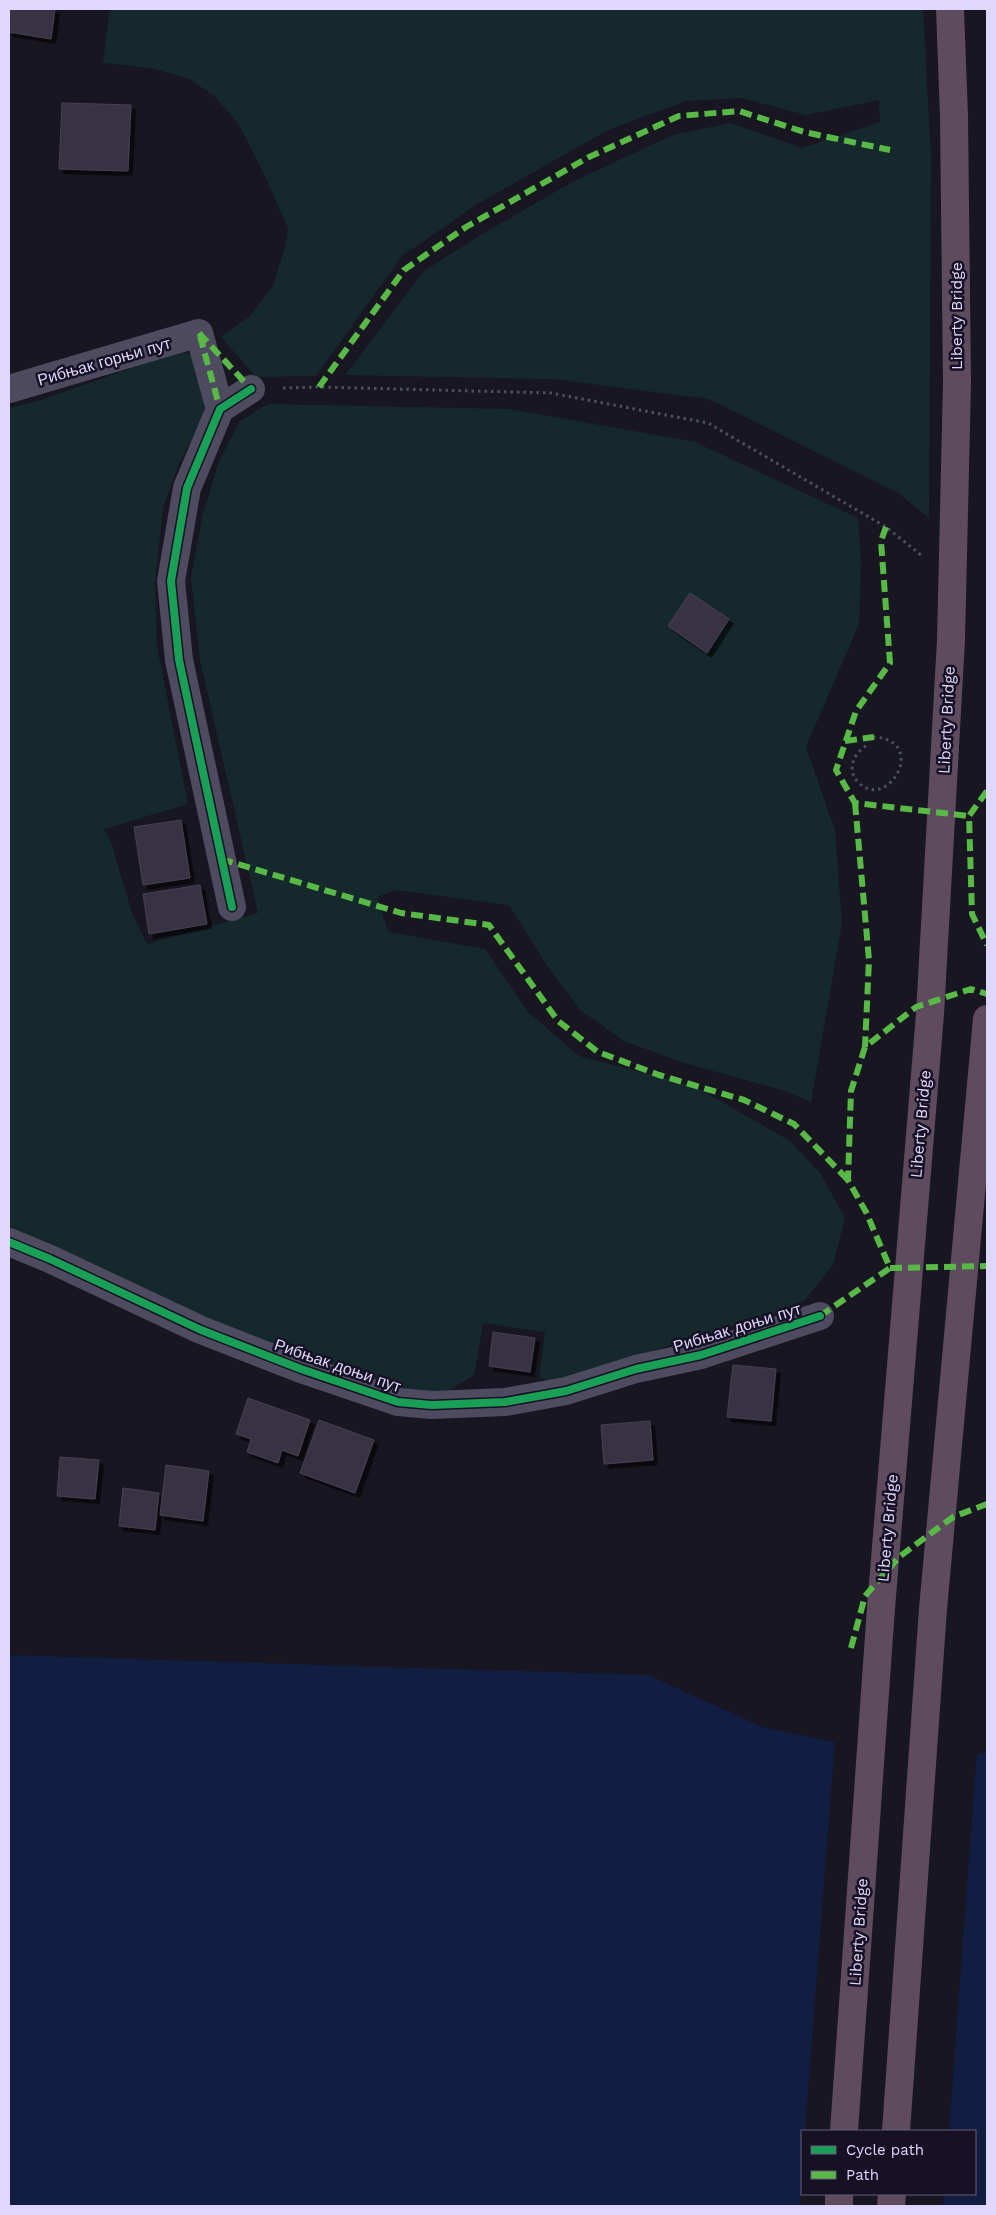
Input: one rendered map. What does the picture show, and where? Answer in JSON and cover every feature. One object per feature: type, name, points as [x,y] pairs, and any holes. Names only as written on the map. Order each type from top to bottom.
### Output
[{"type":"highway","name":"Liberty Bridge","points":[[844,2130],[882,1598],[930,1014],[951,640],[957,383],[954,116],[950,9]]},
{"type":"highway","points":[[896,2130],[933,1609],[987,1019]]},
{"type":"street","name":"Рибњак горњи пут","points":[[9,389],[199,333],[220,409]]},
{"type":"street","points":[[232,907],[179,660],[171,581],[187,488],[220,409],[251,389]]},
{"type":"street","name":"Рибњак доњи пут","points":[[9,1242],[50,1259],[201,1330],[301,1369],[398,1402],[432,1405],[505,1402],[566,1391],[636,1369],[701,1355],[820,1316]]},
{"type":"path","points":[[251,389],[319,387],[551,393],[708,423],[886,527]]},
{"type":"path","points":[[866,746],[855,755],[853,762],[854,776],[864,786],[878,789],[884,787],[896,777],[900,770],[900,754],[890,741],[882,737],[874,737]]},
{"type":"green space","points":[[110,9],[923,9],[931,157],[929,518],[898,493],[709,399],[553,379],[345,375],[424,271],[479,236],[574,181],[673,135],[730,123],[802,148],[880,122],[879,100],[806,115],[741,98],[686,101],[608,130],[479,203],[402,256],[316,376],[256,377],[221,337],[250,316],[273,286],[286,244],[288,228],[266,178],[238,123],[215,97],[190,79],[151,68],[103,63]]},
{"type":"green space","points":[[177,352],[189,353],[199,370],[206,401],[202,419],[179,464],[163,507],[155,583],[157,646],[188,804],[104,829],[111,842],[132,913],[147,944],[258,913],[200,660],[191,578],[202,518],[219,461],[240,421],[268,404],[510,409],[695,442],[858,518],[861,562],[859,624],[806,747],[835,831],[842,923],[811,1102],[782,1090],[684,1063],[624,1041],[579,1009],[548,967],[509,905],[396,890],[377,897],[388,932],[485,949],[528,1012],[579,1056],[694,1086],[790,1141],[820,1173],[845,1218],[833,1265],[804,1301],[773,1314],[552,1381],[539,1378],[545,1332],[483,1323],[474,1375],[450,1390],[423,1392],[391,1388],[207,1321],[9,1231],[9,408],[38,401]]},
{"type":"water","points":[[9,1655],[648,1675],[763,1727],[900,1756],[987,1753],[987,2206],[9,2206]]},
{"type":"pier","points":[[835,1740],[900,1754],[977,1751],[949,2130],[805,2130]]},
{"type":"pier","points":[[801,2190],[801,2195],[944,2195],[943,2206],[800,2206]]},
{"type":"building","points":[[9,9],[55,9],[51,39],[9,32]]},
{"type":"building","points":[[62,103],[131,105],[128,171],[59,169]]},
{"type":"building","points":[[690,593],[729,619],[707,653],[668,626]]},
{"type":"building","points":[[181,820],[190,878],[143,885],[134,827]]},
{"type":"building","points":[[200,885],[207,924],[149,934],[143,894]]},
{"type":"building","points":[[493,1332],[535,1338],[530,1372],[489,1366]]},
{"type":"building","points":[[733,1365],[776,1369],[771,1421],[727,1417]]},
{"type":"building","points":[[248,1398],[310,1420],[298,1456],[282,1450],[278,1463],[247,1452],[251,1439],[236,1434]]},
{"type":"building","points":[[319,1420],[374,1440],[355,1493],[300,1473]]},
{"type":"building","points":[[650,1421],[653,1460],[604,1464],[601,1425]]},
{"type":"building","points":[[60,1457],[99,1460],[95,1499],[57,1496]]},
{"type":"building","points":[[166,1465],[209,1471],[203,1521],[160,1515]]},
{"type":"building","points":[[123,1488],[159,1493],[155,1530],[119,1526]]},
{"type":"marked path","points":[[319,387],[404,270],[466,227],[589,157],[679,116],[739,111],[804,132],[890,150]]},
{"type":"marked path","points":[[199,333],[251,389],[248,391]]},
{"type":"marked path","points":[[200,336],[220,409]]},
{"type":"marked path","points":[[886,527],[881,541],[890,663],[856,711],[836,770],[855,803],[969,816]]},
{"type":"marked path","points":[[845,741],[874,737]]},
{"type":"marked path","points":[[987,791],[969,816],[972,914],[987,945]]},
{"type":"marked path","points":[[855,803],[869,960],[865,1047]]},
{"type":"marked path","points":[[221,859],[401,913],[489,925],[558,1021],[598,1052],[659,1075],[744,1100],[794,1124],[848,1180]]},
{"type":"marked path","points":[[820,1316],[890,1268],[866,1212],[848,1180],[851,1091],[865,1047],[916,1007],[971,989],[987,994]]},
{"type":"marked path","points":[[890,1268],[987,1266]]},
{"type":"marked path","points":[[851,1648],[865,1596],[899,1557],[953,1517],[987,1504]]},
{"type":"cycle path","points":[[232,907],[179,660],[171,581],[187,488],[220,409],[251,389]]},
{"type":"cycle path","points":[[9,1242],[50,1259],[201,1330],[301,1369],[398,1402],[432,1405],[505,1402],[566,1391],[636,1369],[701,1355],[820,1316]]}]
